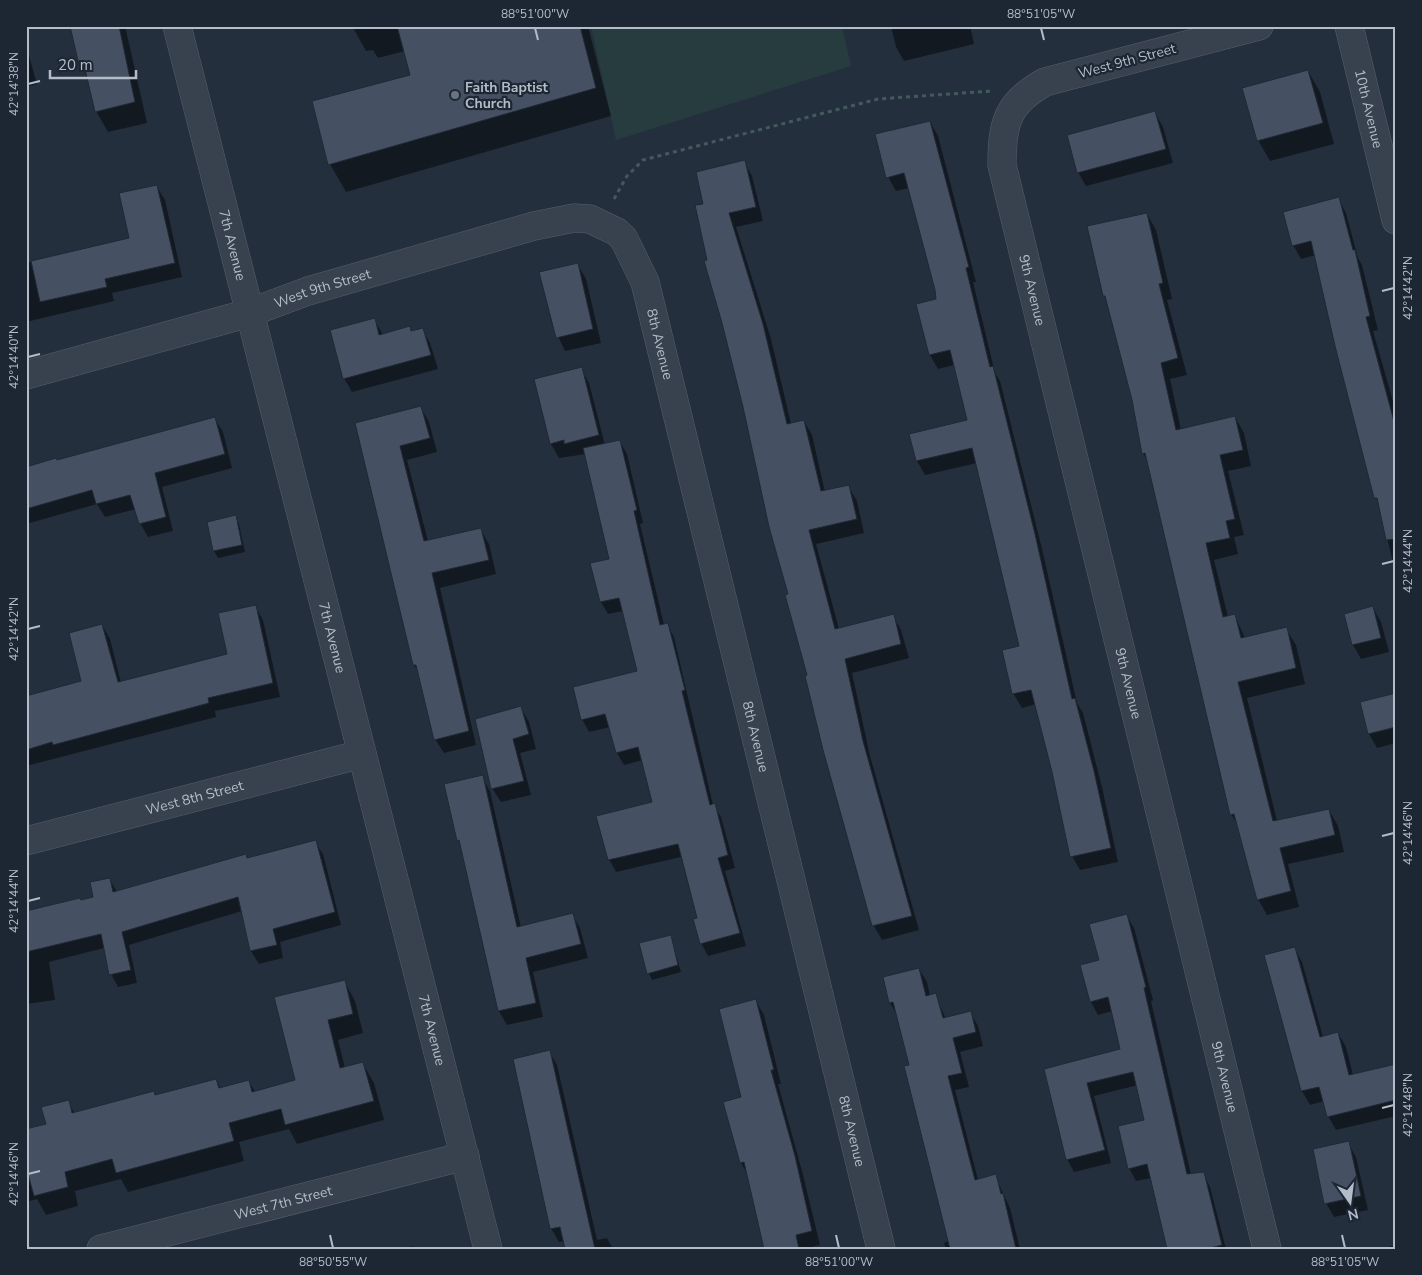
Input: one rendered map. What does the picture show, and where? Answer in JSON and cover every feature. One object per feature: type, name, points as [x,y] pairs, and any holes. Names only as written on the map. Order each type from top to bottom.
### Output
[{"type":"street","name":"7th Avenue","points":[[177,26],[488,1249]]},
{"type":"street","name":"West 9th Street","points":[[1008,117],[1026,92],[1045,82],[1259,26]]},
{"type":"street","name":"10th Avenue","points":[[1349,26],[1396,220]]},
{"type":"street","name":"9th Avenue","points":[[1008,117],[1002,136],[1002,165],[1267,1249]]},
{"type":"street","name":"West 9th Street","points":[[26,375],[249,313],[308,292],[534,226],[574,218],[590,219],[608,228]]},
{"type":"street","name":"8th Avenue","points":[[608,228],[624,239],[645,282],[881,1249]]},
{"type":"street","name":"West 8th Street","points":[[26,841],[362,754]]},
{"type":"street","name":"West 7th Street","points":[[101,1249],[465,1156]]},
{"type":"path","points":[[608,228],[627,176],[643,160],[878,99],[989,90],[1026,92]]},
{"type":"green space","points":[[591,26],[842,26],[851,66],[616,140]]},
{"type":"building","points":[[70,26],[119,26],[135,102],[95,112],[84,65],[79,65]]},
{"type":"building","name":"Faith Baptist Church","points":[[397,26],[580,26],[596,88],[328,165],[312,101],[410,75]]},
{"type":"building","points":[[1308,70],[1323,123],[1257,141],[1242,88]]},
{"type":"building","points":[[1155,111],[1166,149],[1077,173],[1067,135]]},
{"type":"building","points":[[930,121],[969,267],[966,268],[990,367],[993,366],[1035,534],[1072,699],[1075,698],[1111,848],[1070,857],[1052,772],[1031,690],[1012,694],[1002,650],[1019,646],[972,448],[916,461],[909,434],[967,420],[950,350],[929,355],[916,304],[936,299],[935,290],[904,173],[886,178],[875,134]]},
{"type":"building","points":[[745,160],[756,207],[729,213],[763,324],[787,424],[804,420],[821,491],[849,485],[857,519],[809,530],[835,629],[894,614],[901,644],[845,659],[863,741],[912,916],[872,926],[823,750],[805,676],[807,675],[785,595],[788,594],[769,527],[743,407],[704,261],[707,260],[695,205],[703,204],[696,172]]},
{"type":"building","points":[[157,185],[175,263],[105,279],[107,287],[40,302],[31,261],[129,238],[119,193]]},
{"type":"building","points":[[1339,197],[1353,250],[1355,250],[1370,316],[1366,317],[1396,429],[1396,539],[1386,540],[1377,498],[1374,498],[1335,346],[1311,241],[1292,246],[1283,212]]},
{"type":"building","points":[[1147,213],[1163,283],[1159,284],[1178,358],[1161,363],[1176,430],[1235,416],[1243,450],[1220,455],[1235,519],[1226,521],[1230,538],[1206,543],[1223,617],[1235,614],[1241,638],[1287,627],[1296,668],[1238,682],[1273,821],[1329,809],[1335,835],[1280,848],[1291,891],[1257,900],[1234,814],[1230,815],[1145,453],[1142,454],[1132,400],[1105,296],[1103,296],[1087,226]]},
{"type":"building","points":[[578,263],[593,329],[556,338],[539,272]]},
{"type":"building","points":[[375,318],[379,335],[410,326],[411,331],[423,328],[431,355],[343,379],[330,330]]},
{"type":"building","points":[[582,367],[599,435],[564,444],[564,440],[550,444],[534,379]]},
{"type":"building","points":[[421,406],[430,438],[400,446],[424,541],[481,528],[489,560],[432,573],[469,731],[434,740],[416,665],[413,665],[355,423]]},
{"type":"building","points":[[215,417],[225,454],[155,473],[166,517],[139,524],[130,495],[96,504],[92,490],[26,509],[26,467]]},
{"type":"building","points":[[620,440],[637,510],[634,511],[660,625],[668,623],[685,690],[682,691],[710,805],[715,803],[728,855],[718,858],[740,933],[700,944],[693,919],[697,918],[678,844],[608,860],[596,816],[652,802],[638,747],[616,753],[605,714],[581,720],[573,687],[637,671],[619,598],[600,602],[590,563],[609,559],[583,448]]},
{"type":"building","points":[[236,515],[242,545],[213,551],[207,522]]},
{"type":"building","points":[[256,605],[273,683],[208,698],[209,703],[53,745],[52,742],[26,750],[26,696],[81,681],[69,633],[102,624],[118,682],[227,654],[218,613]]},
{"type":"building","points":[[1373,606],[1381,638],[1352,645],[1344,614]]},
{"type":"building","points":[[1396,693],[1396,727],[1368,734],[1360,702]]},
{"type":"building","points":[[521,706],[529,734],[513,739],[524,781],[491,789],[475,719]]},
{"type":"building","points":[[483,775],[517,927],[573,913],[581,944],[526,958],[536,1003],[498,1011],[459,840],[457,841],[444,784]]},
{"type":"building","points":[[316,840],[335,912],[273,929],[277,945],[250,951],[238,897],[122,932],[131,970],[109,975],[101,934],[26,952],[26,911],[80,898],[81,900],[93,897],[90,882],[110,878],[113,892],[246,854],[247,858]]},
{"type":"building","points":[[1127,914],[1146,987],[1144,988],[1187,1174],[1204,1172],[1222,1245],[1207,1249],[1167,1249],[1147,1164],[1128,1169],[1118,1126],[1144,1120],[1133,1072],[1087,1083],[1105,1150],[1066,1160],[1044,1069],[1120,1049],[1108,997],[1090,1002],[1080,965],[1099,960],[1089,924]]},
{"type":"building","points":[[671,935],[678,965],[647,974],[639,943]]},
{"type":"building","points":[[1295,947],[1320,1037],[1338,1032],[1349,1075],[1396,1064],[1396,1100],[1327,1117],[1319,1087],[1301,1091],[1264,955]]},
{"type":"building","points":[[919,968],[926,996],[936,993],[943,1018],[971,1011],[976,1032],[953,1038],[962,1073],[948,1076],[975,1180],[996,1174],[1001,1194],[1003,1193],[1016,1249],[950,1249],[904,1066],[909,1065],[893,1002],[889,1003],[883,977]]},
{"type":"building","points":[[345,980],[353,1014],[328,1020],[340,1068],[363,1062],[374,1101],[285,1125],[281,1109],[229,1123],[234,1141],[116,1173],[112,1159],[65,1172],[68,1187],[34,1196],[26,1167],[26,1129],[46,1124],[41,1107],[69,1100],[72,1113],[154,1091],[155,1095],[216,1079],[219,1088],[249,1080],[252,1092],[295,1080],[274,997]]},
{"type":"building","points":[[756,999],[774,1070],[771,1070],[795,1156],[812,1231],[796,1235],[799,1249],[764,1249],[744,1162],[740,1163],[723,1102],[741,1097],[719,1009]]},
{"type":"building","points":[[550,1050],[595,1249],[565,1249],[560,1227],[550,1229],[513,1059]]},
{"type":"building","points":[[1349,1141],[1361,1196],[1324,1204],[1313,1149]]},
{"type":"place","name":"Faith Baptist Church","points":[[455,95]]}]
